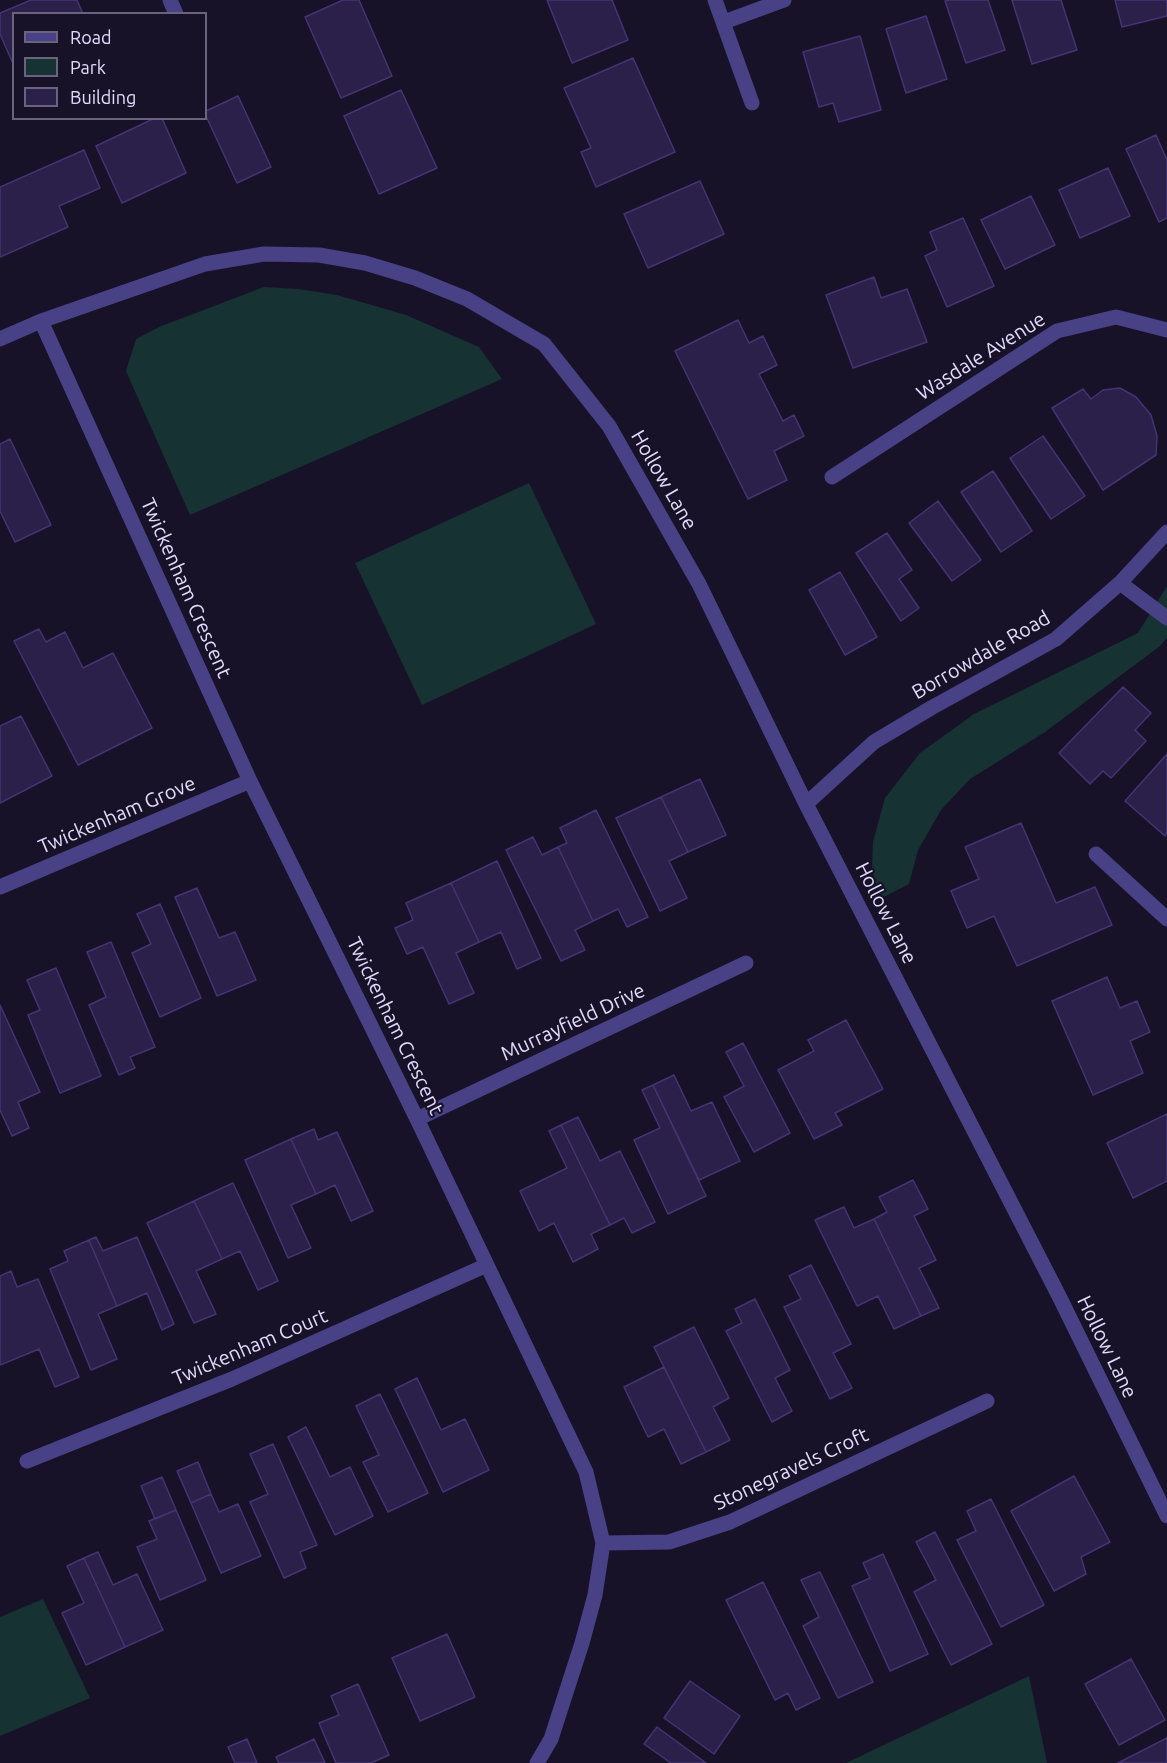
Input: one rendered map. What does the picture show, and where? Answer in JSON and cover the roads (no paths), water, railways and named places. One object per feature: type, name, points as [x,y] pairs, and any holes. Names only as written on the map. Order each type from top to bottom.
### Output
[{"type":"street","points":[[715,0],[752,103]]},
{"type":"street","points":[[724,22],[784,0]]},
{"type":"street","name":"Hollow Lane","points":[[41,321],[206,264],[264,254],[319,255],[365,263],[415,278],[467,299],[544,344],[609,426],[699,585],[806,804],[1060,1298],[1167,1516]]},
{"type":"street","name":"Wasdale Avenue","points":[[832,477],[1057,331],[1116,317],[1167,330]]},
{"type":"street","points":[[0,339],[41,321]]},
{"type":"street","name":"Twickenham Crescent","points":[[41,321],[250,781],[417,1119],[586,1472],[603,1543],[595,1595],[551,1739],[537,1763]]},
{"type":"street","name":"Borrowdale Road","points":[[806,804],[874,742],[1056,639],[1120,583],[1167,532]]},
{"type":"street","points":[[1120,583],[1167,618]]},
{"type":"street","name":"Twickenham Grove","points":[[0,887],[250,781]]},
{"type":"street","points":[[1096,854],[1167,918]]},
{"type":"street","name":"Murrayfield Drive","points":[[417,1119],[746,963]]},
{"type":"street","name":"Twickenham Court","points":[[27,1461],[232,1379],[487,1265]]},
{"type":"street","name":"Stonegravels Croft","points":[[603,1543],[669,1542],[730,1522],[987,1401]]}]
